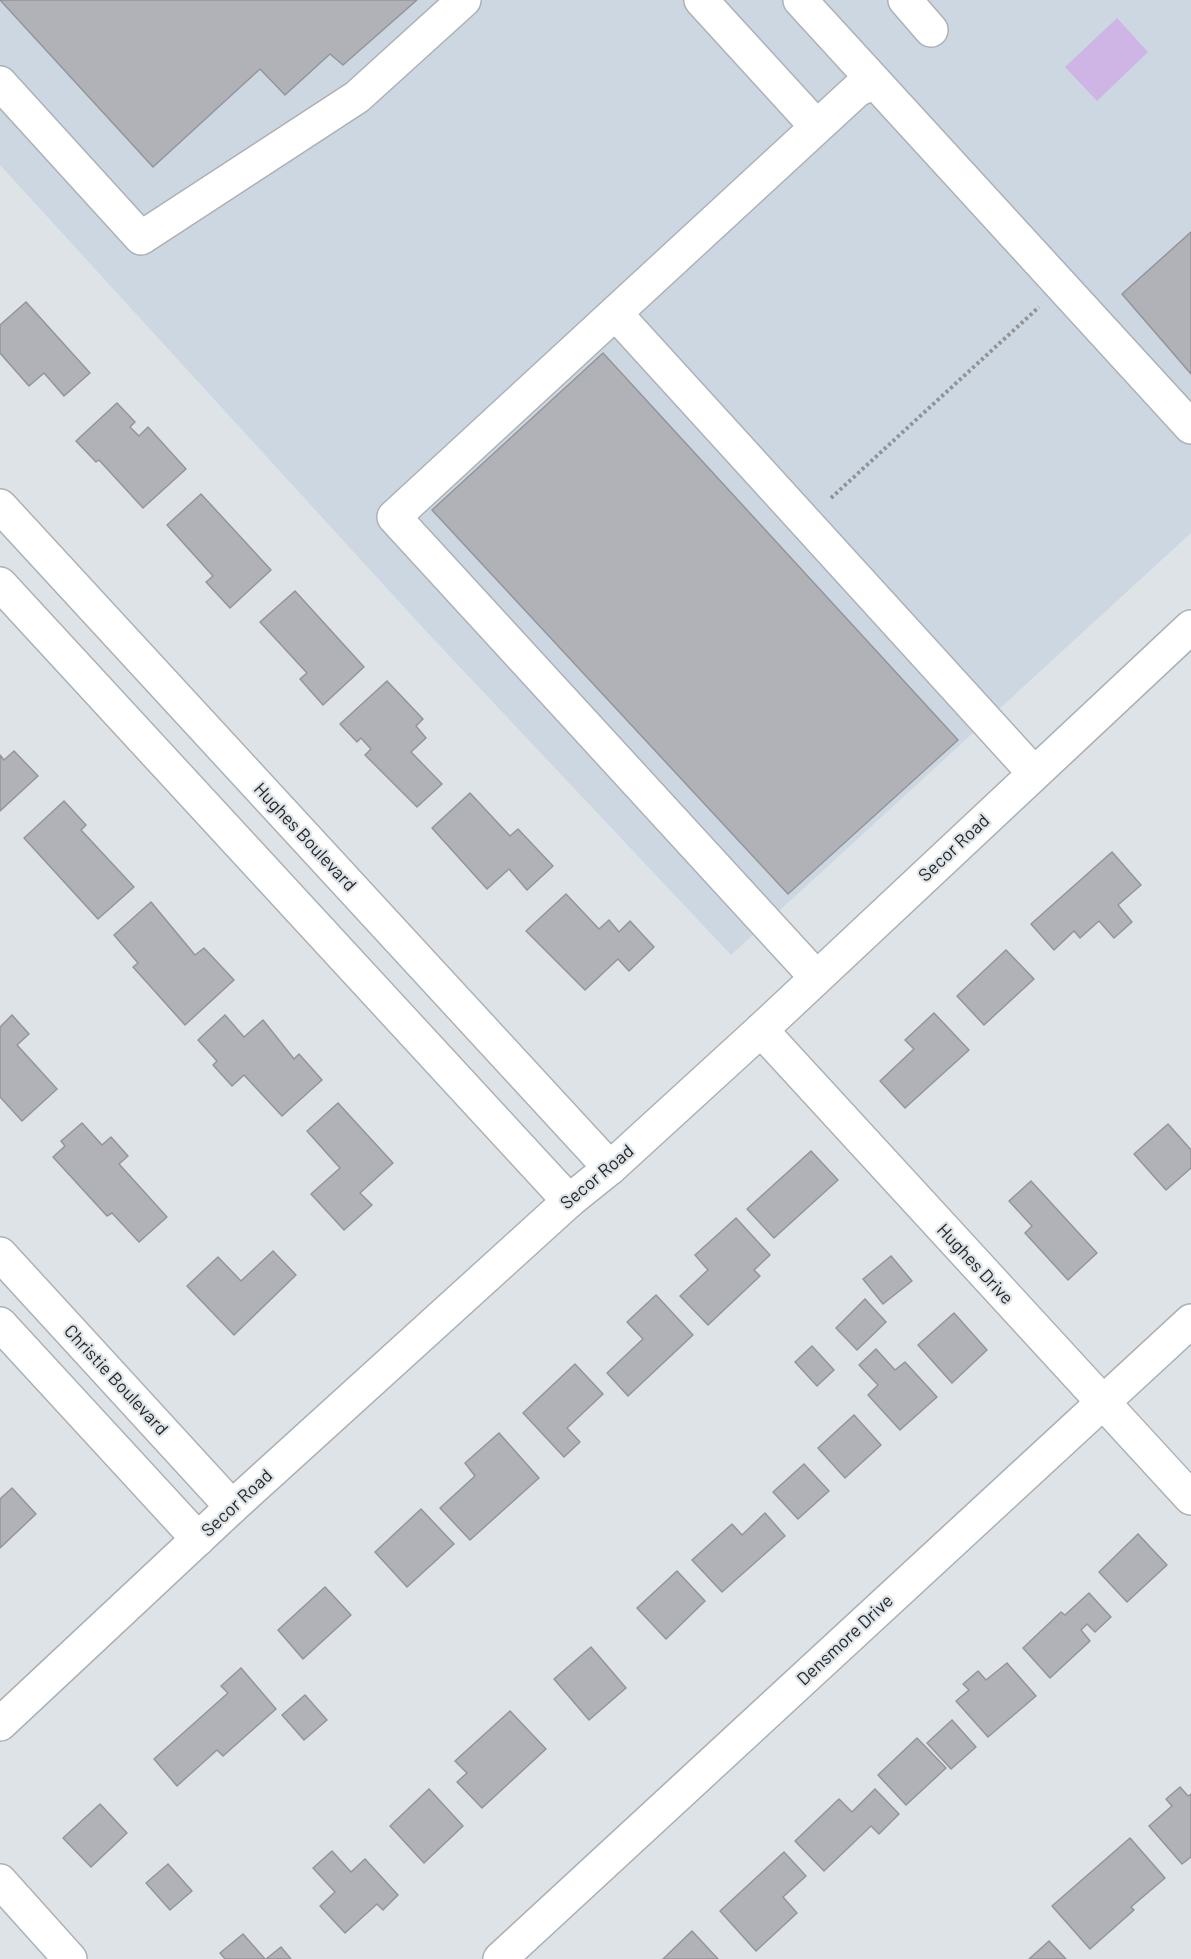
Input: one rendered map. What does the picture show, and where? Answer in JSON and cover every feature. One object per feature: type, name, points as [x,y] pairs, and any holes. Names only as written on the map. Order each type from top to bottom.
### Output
[{"type":"street","points":[[0,83],[141,238],[357,97],[464,0]]},
{"type":"street","points":[[701,0],[817,126]]},
{"type":"street","points":[[800,0],[1191,427]]},
{"type":"street","points":[[905,0],[931,30]]},
{"type":"street","points":[[816,977],[394,517],[817,126],[857,90],[875,82]]},
{"type":"street","points":[[616,314],[1034,773]]},
{"type":"street","name":"Hughes Boulevard","points":[[0,506],[610,1168]]},
{"type":"street","points":[[0,584],[569,1201]]},
{"type":"street","name":"Secor Road","points":[[0,1724],[232,1507],[761,1030],[1191,627]]},
{"type":"street","name":"Hughes Drive","points":[[761,1030],[1191,1498]]},
{"type":"street","name":"Christie Boulevard","points":[[0,1254],[232,1507]]},
{"type":"street","name":"Densmore Drive","points":[[500,1959],[1191,1321]]},
{"type":"street","points":[[0,1324],[198,1539]]},
{"type":"street","points":[[0,1881],[70,1959]]},
{"type":"path","points":[[831,498],[1039,306]]},
{"type":"shaded area","points":[[0,0],[1191,0],[1191,533],[731,955],[424,629],[0,165]]},
{"type":"shaded area","points":[[1117,18],[1148,52],[1097,101],[1065,67]]},
{"type":"building","points":[[0,0],[417,0],[343,65],[330,54],[285,95],[260,69],[153,167]]},
{"type":"building","points":[[1191,232],[1191,374],[1122,294]]},
{"type":"building","points":[[26,302],[90,373],[64,396],[44,373],[29,386],[0,353],[0,325]]},
{"type":"building","points":[[603,353],[958,740],[788,894],[432,510]]},
{"type":"building","points":[[117,403],[135,422],[130,427],[139,436],[148,427],[186,469],[143,508],[99,460],[96,462],[76,441]]},
{"type":"building","points":[[201,494],[271,570],[230,608],[206,582],[213,576],[167,525]]},
{"type":"building","points":[[295,591],[364,667],[323,705],[300,679],[307,673],[260,622]]},
{"type":"building","points":[[387,681],[423,719],[416,726],[426,738],[411,752],[442,784],[417,807],[365,755],[371,749],[361,738],[357,742],[340,724]]},
{"type":"building","points":[[14,751],[38,776],[0,811],[0,755],[4,760]]},
{"type":"building","points":[[470,793],[510,836],[518,829],[553,866],[527,890],[509,869],[487,889],[432,828]]},
{"type":"building","points":[[64,801],[86,825],[81,830],[134,887],[98,919],[24,838]]},
{"type":"building","points":[[1112,852],[1141,885],[1118,905],[1132,922],[1114,938],[1099,921],[1080,938],[1074,931],[1054,950],[1031,924]]},
{"type":"building","points":[[566,894],[599,929],[609,920],[619,932],[630,921],[654,947],[629,971],[618,959],[585,990],[526,931]]},
{"type":"building","points":[[151,902],[195,955],[204,948],[234,980],[185,1025],[133,967],[138,963],[114,935]]},
{"type":"building","points":[[1006,950],[1034,979],[984,1025],[957,996]]},
{"type":"building","points":[[934,1013],[969,1050],[905,1108],[880,1081],[914,1049],[905,1040]]},
{"type":"building","points":[[12,1015],[29,1034],[17,1045],[57,1089],[22,1121],[0,1097],[0,1027]]},
{"type":"building","points":[[225,1015],[244,1037],[263,1020],[294,1059],[299,1054],[322,1080],[282,1116],[244,1075],[232,1086],[213,1065],[217,1061],[198,1040]]},
{"type":"building","points":[[338,1103],[393,1163],[360,1193],[372,1205],[344,1230],[311,1194],[340,1168],[307,1131]]},
{"type":"building","points":[[82,1123],[102,1145],[111,1137],[128,1156],[119,1164],[167,1217],[139,1242],[112,1213],[107,1216],[53,1157],[65,1146],[61,1141]]},
{"type":"building","points":[[1168,1124],[1191,1150],[1191,1168],[1166,1190],[1134,1154]]},
{"type":"building","points":[[811,1151],[838,1180],[774,1238],[747,1209]]},
{"type":"building","points":[[1031,1181],[1097,1253],[1068,1280],[1025,1233],[1032,1226],[1009,1201]]},
{"type":"building","points":[[736,1218],[770,1255],[754,1270],[760,1276],[708,1325],[680,1296],[708,1270],[695,1255]]},
{"type":"building","points":[[273,1251],[296,1275],[234,1335],[187,1286],[218,1257],[241,1281]]},
{"type":"building","points":[[891,1256],[912,1281],[883,1304],[863,1279]]},
{"type":"building","points":[[656,1295],[693,1335],[628,1396],[607,1373],[643,1339],[627,1322]]},
{"type":"building","points":[[865,1299],[886,1322],[857,1350],[836,1328]]},
{"type":"building","points":[[954,1313],[987,1350],[952,1383],[918,1345]]},
{"type":"building","points":[[812,1346],[834,1370],[817,1386],[795,1362]]},
{"type":"building","points":[[876,1349],[895,1370],[905,1362],[937,1397],[900,1430],[868,1395],[878,1385],[859,1365]]},
{"type":"building","points":[[575,1364],[603,1394],[567,1428],[580,1442],[564,1457],[523,1413]]},
{"type":"building","points":[[854,1415],[881,1445],[845,1478],[818,1448]]},
{"type":"building","points":[[499,1433],[539,1478],[470,1540],[440,1508],[475,1476],[465,1463]]},
{"type":"building","points":[[804,1464],[829,1491],[798,1519],[773,1492]]},
{"type":"building","points":[[12,1488],[36,1514],[0,1548],[0,1499]]},
{"type":"building","points":[[421,1509],[454,1544],[407,1587],[375,1552]]},
{"type":"building","points":[[765,1513],[785,1536],[722,1592],[692,1560],[732,1524],[742,1535]]},
{"type":"building","points":[[1138,1534],[1167,1565],[1127,1602],[1099,1572]]},
{"type":"building","points":[[677,1571],[705,1601],[666,1639],[637,1608]]},
{"type":"building","points":[[325,1587],[351,1615],[303,1659],[278,1630]]},
{"type":"building","points":[[1089,1593],[1111,1617],[1095,1632],[1087,1624],[1081,1630],[1090,1641],[1050,1678],[1023,1648],[1061,1612],[1065,1615]]},
{"type":"building","points":[[591,1647],[626,1688],[589,1720],[554,1679]]},
{"type":"building","points":[[1007,1663],[1036,1696],[988,1737],[956,1701],[969,1690],[963,1684],[978,1671],[986,1680]]},
{"type":"building","points":[[241,1668],[276,1709],[223,1756],[217,1750],[177,1786],[154,1759],[228,1693],[221,1686]]},
{"type":"building","points":[[305,1695],[327,1720],[304,1740],[282,1715]]},
{"type":"building","points":[[510,1711],[546,1749],[482,1808],[457,1782],[467,1773],[455,1761]]},
{"type":"building","points":[[952,1720],[976,1747],[951,1769],[927,1743]]},
{"type":"building","points":[[917,1738],[946,1768],[906,1805],[878,1775]]},
{"type":"building","points":[[1180,1787],[1188,1796],[1191,1794],[1191,1857],[1182,1864],[1149,1826],[1172,1806],[1166,1799]]},
{"type":"building","points":[[429,1789],[463,1826],[424,1863],[390,1826]]},
{"type":"building","points":[[875,1789],[899,1814],[879,1834],[871,1826],[824,1871],[795,1841],[839,1799],[852,1812]]},
{"type":"building","points":[[100,1804],[127,1833],[91,1867],[63,1838]]},
{"type":"building","points":[[1130,1838],[1165,1878],[1131,1907],[1134,1910],[1090,1949],[1052,1906]]},
{"type":"building","points":[[332,1851],[351,1872],[365,1859],[398,1895],[383,1910],[377,1904],[345,1933],[320,1906],[335,1892],[313,1868]]},
{"type":"building","points":[[784,1852],[806,1876],[783,1897],[797,1913],[756,1951],[720,1911]]},
{"type":"building","points":[[168,1864],[192,1891],[170,1910],[146,1883]]},
{"type":"building","points":[[692,1931],[718,1959],[663,1959]]},
{"type":"building","points":[[243,1934],[265,1959],[225,1959],[220,1953]]},
{"type":"building","points":[[1049,1941],[1066,1959],[1029,1959]]},
{"type":"building","points":[[281,1947],[291,1959],[266,1959]]}]
